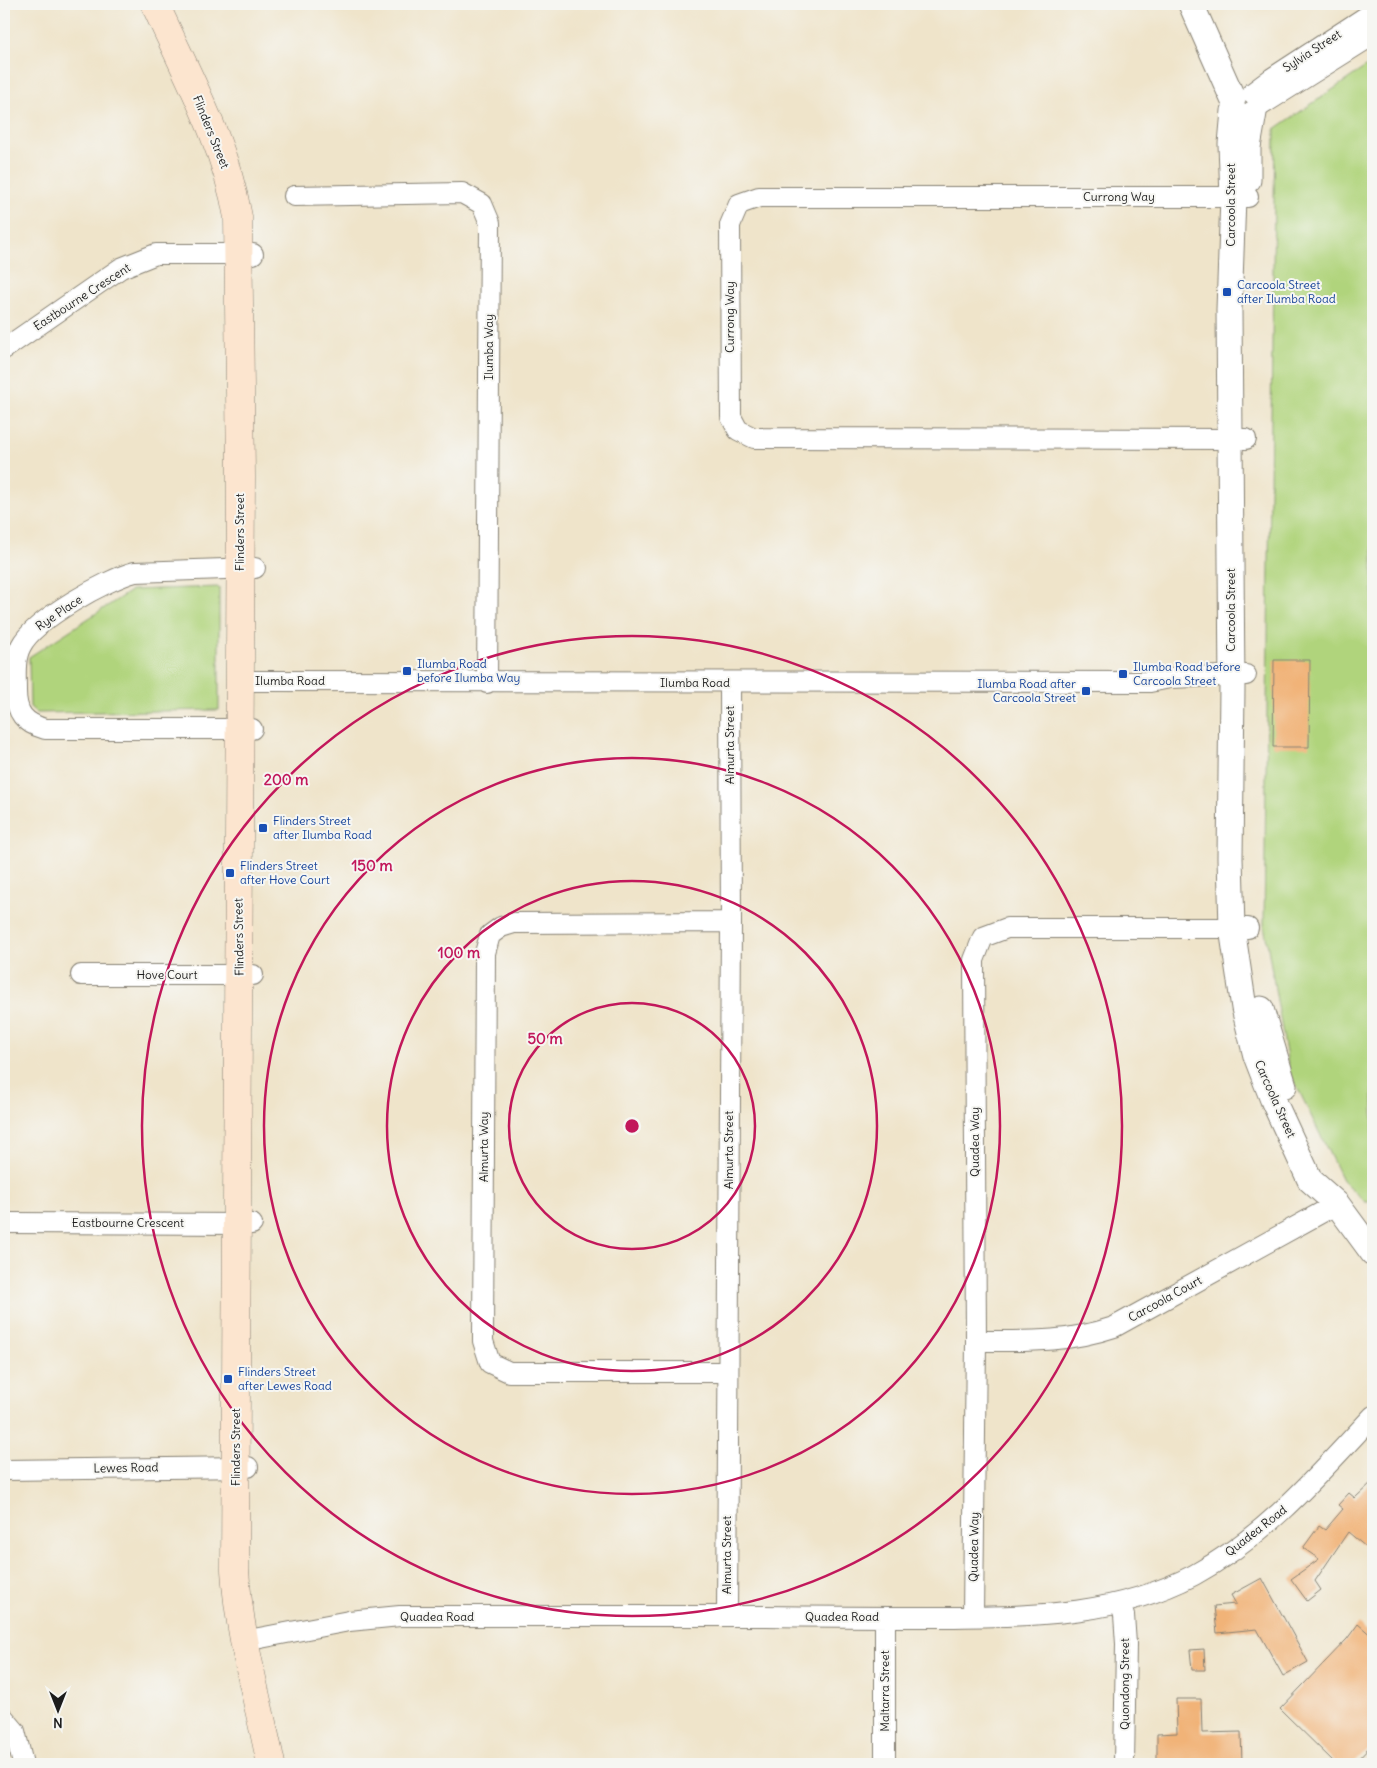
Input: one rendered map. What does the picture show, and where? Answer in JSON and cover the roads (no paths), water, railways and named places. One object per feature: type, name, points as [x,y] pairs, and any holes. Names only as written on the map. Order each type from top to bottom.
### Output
[{"type":"main road","name":"Flinders Street","points":[[155,4],[220,150],[233,189],[247,254]]},
{"type":"main road","name":"Flinders Street","points":[[169,4],[229,131],[250,200],[247,254],[238,340],[248,568],[242,1467],[253,1605],[251,1639],[271,1764]]},
{"type":"main road","name":"Flinders Street","points":[[251,1639],[284,1764]]},
{"type":"street","points":[[1199,5],[1246,102]]},
{"type":"street","name":"Sylvia Street","points":[[1246,102],[1272,78],[1373,12]]},
{"type":"street","name":"Sylvia Street","points":[[1246,102],[1373,35]]},
{"type":"street","name":"Carcoola Street","points":[[1246,102],[1230,144],[1240,197],[1236,323],[1239,681],[1244,876],[1240,928],[1244,1008],[1256,1056],[1273,1100],[1310,1180],[1337,1204],[1370,1243]]},
{"type":"street","name":"Ilumba Way","points":[[294,196],[462,193],[482,204],[490,223],[486,683]]},
{"type":"street","name":"Currong Way","points":[[1238,439],[754,438],[738,430],[730,417],[730,225],[739,204],[760,197],[1240,197]]},
{"type":"street","name":"Eastbourne Crescent","points":[[4,349],[121,268],[156,254],[247,254]]},
{"type":"street","name":"Rye Place","points":[[246,729],[45,729],[31,725],[21,716],[16,701],[16,661],[21,646],[32,630],[105,582],[135,572],[248,568]]},
{"type":"street","name":"Ilumba Road","points":[[246,681],[486,683],[1150,682],[1170,678],[1239,681]]},
{"type":"street","name":"Almurta Street","points":[[727,1616],[731,922],[730,683]]},
{"type":"street","name":"Almurta Way","points":[[728,1372],[509,1372],[490,1363],[483,1341],[485,953],[490,935],[501,927],[514,924],[731,922]]},
{"type":"street","name":"Quadea Way","points":[[973,1616],[976,1342],[974,960],[983,936],[1007,928],[1240,928]]},
{"type":"street","name":"Hove Court","points":[[81,975],[246,975]]},
{"type":"street","name":"Carcoola Court","points":[[976,1342],[1063,1340],[1088,1336],[1114,1327],[1337,1204]]},
{"type":"street","name":"Eastbourne Crescent","points":[[4,1223],[245,1224]]},
{"type":"street","name":"Quadea Road","points":[[251,1639],[349,1621],[400,1616],[885,1617],[1035,1616],[1078,1612],[1120,1603],[1152,1593],[1193,1575],[1240,1546],[1285,1510],[1373,1416]]},
{"type":"street","name":"Lewes Road","points":[[4,1470],[242,1467]]},
{"type":"street","name":"Quondong Street","points":[[1120,1603],[1124,1615],[1126,1644],[1124,1764]]},
{"type":"street","name":"Maltarra Street","points":[[885,1617],[885,1764]]},
{"type":"street","points":[[4,1718],[15,1731],[23,1764]]},
{"type":"place","name":"Carcoola Street after Ilumba Road","points":[[1227,292]]},
{"type":"place","name":"Ilumba Road before Ilumba Way","points":[[407,671]]},
{"type":"place","name":"Ilumba Road before Carcoola Street","points":[[1123,674]]},
{"type":"place","name":"Ilumba Road after Carcoola Street","points":[[1086,691]]},
{"type":"place","name":"Flinders Street after Ilumba Road","points":[[263,828]]},
{"type":"place","name":"Flinders Street after Hove Court","points":[[230,873]]},
{"type":"place","name":"Flinders Street after Lewes Road","points":[[228,1379]]}]
